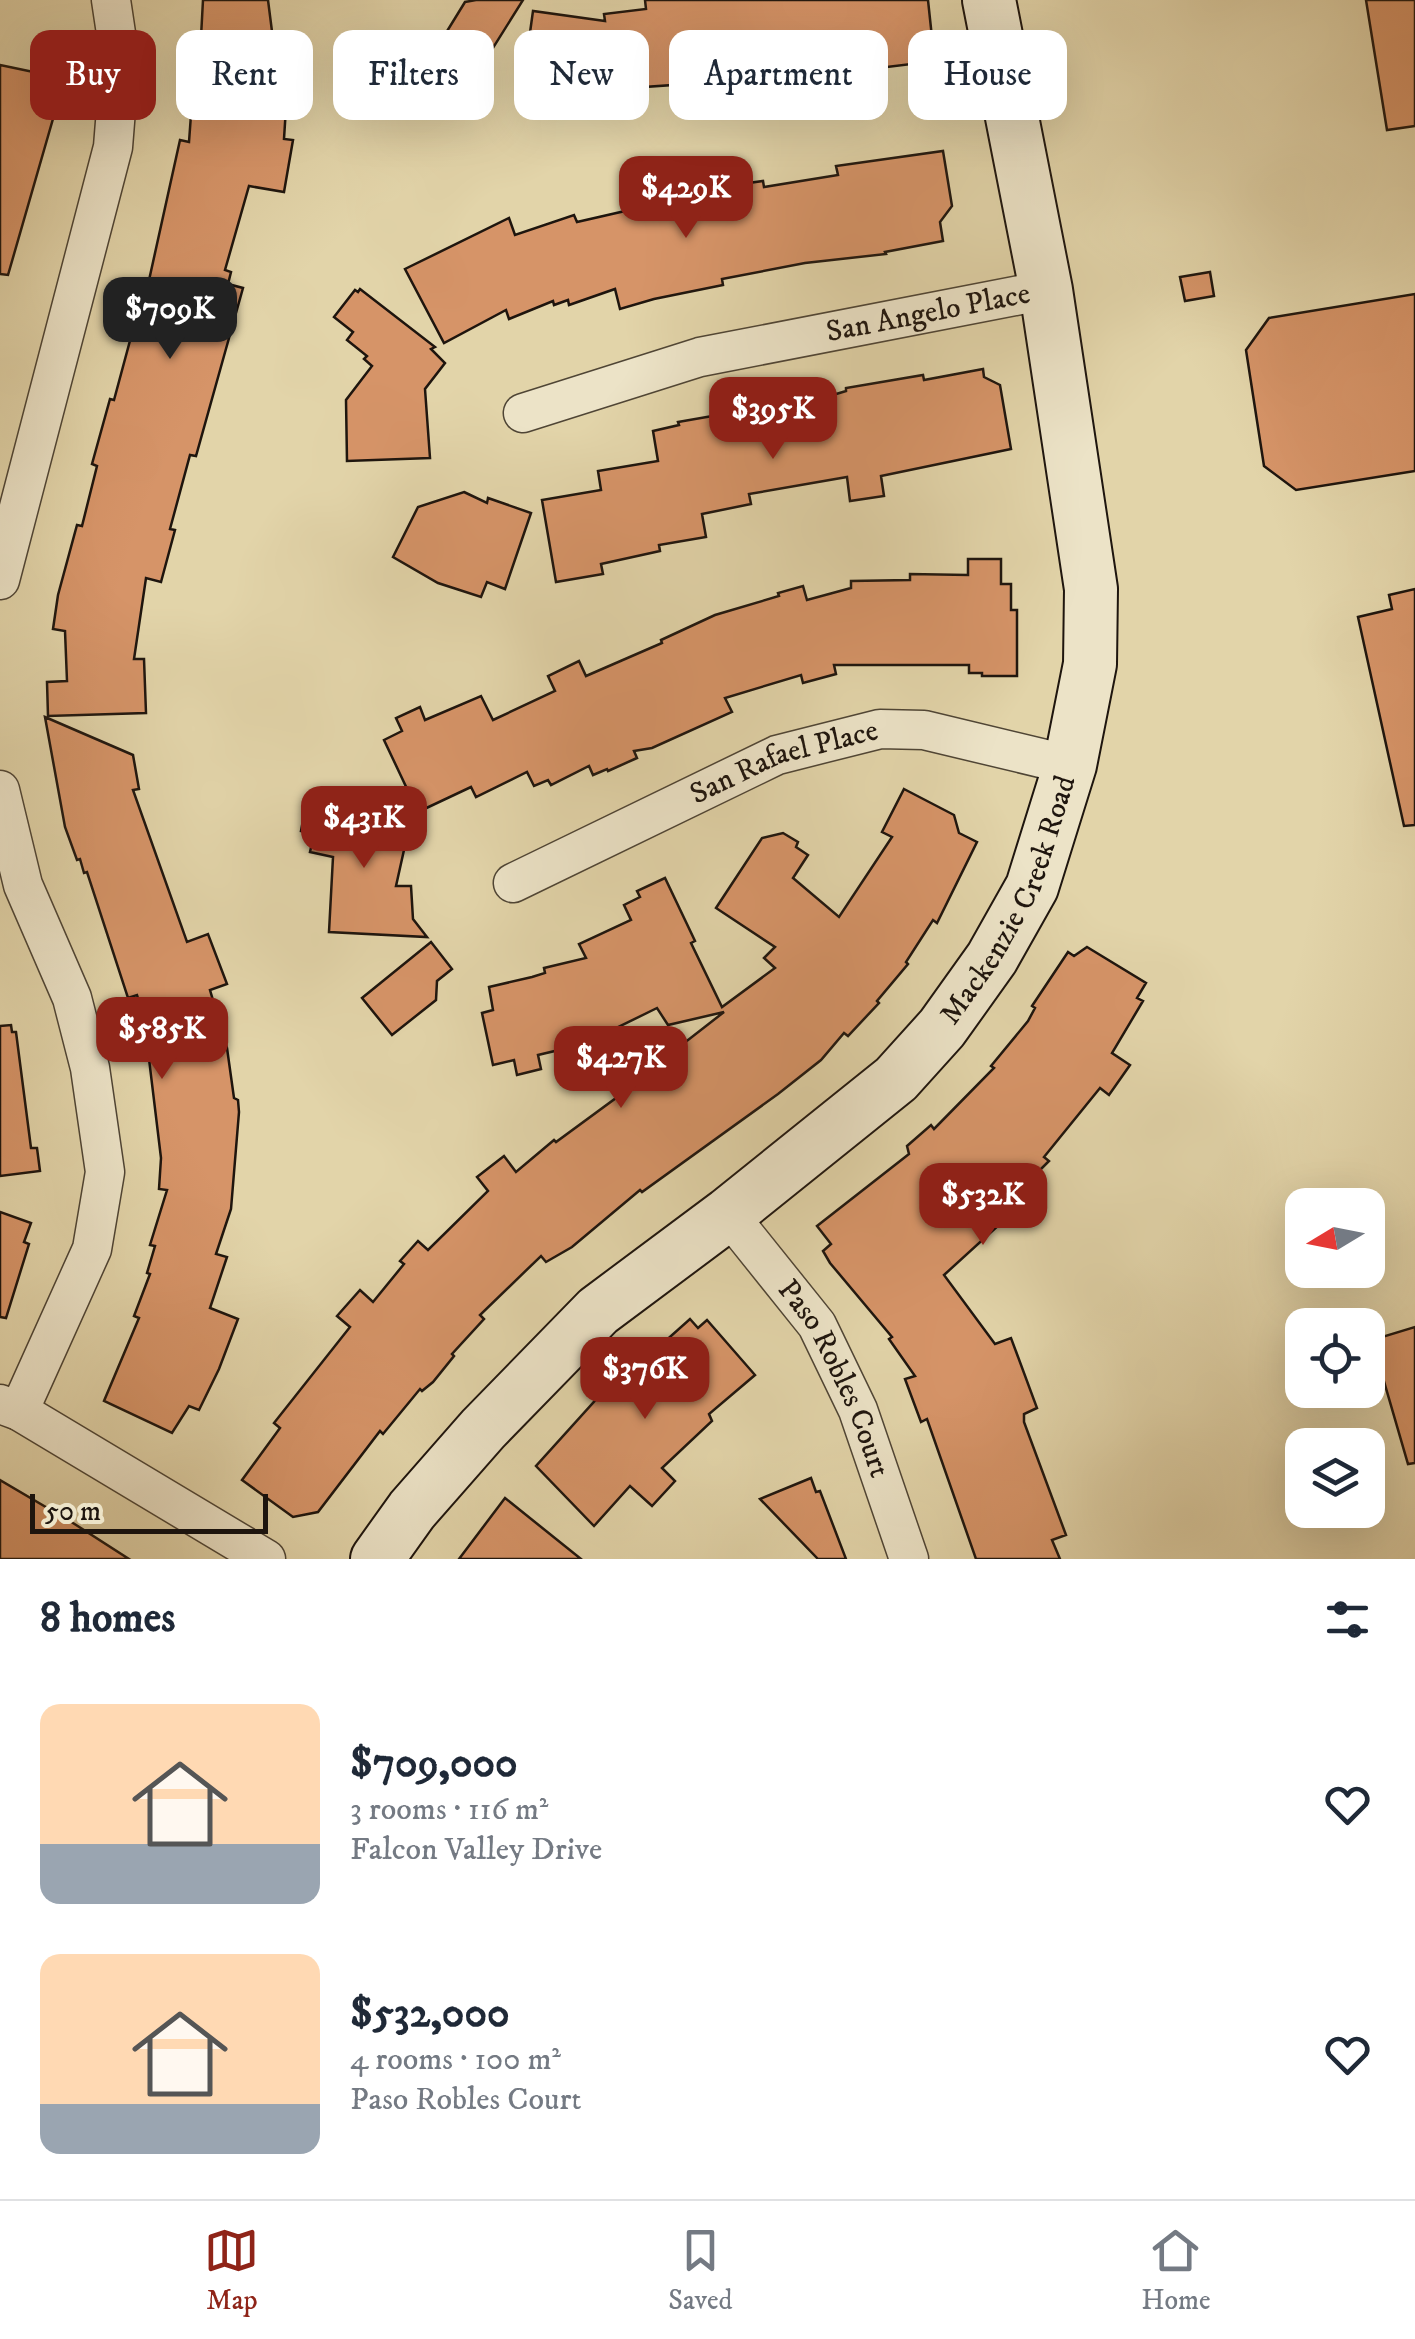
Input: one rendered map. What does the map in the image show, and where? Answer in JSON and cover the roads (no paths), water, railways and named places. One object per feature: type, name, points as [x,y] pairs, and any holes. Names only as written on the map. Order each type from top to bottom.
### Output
[{"type":"street","points":[[0,580],[6,531],[113,147],[120,60],[112,0]]},
{"type":"street","name":"Mackenzie Creek Road","points":[[377,1559],[412,1510],[482,1428],[598,1311],[728,1214],[896,1079],[942,1028],[992,958],[1032,887],[1070,765],[1090,664],[1092,590],[1046,290],[989,0]]},
{"type":"street","name":"San Angelo Place","points":[[522,413],[700,357],[1046,290]]},
{"type":"street","name":"San Rafael Place","points":[[513,883],[777,756],[880,729],[924,730],[1070,765]]},
{"type":"street","points":[[0,790],[12,889],[72,998],[90,1068],[105,1172],[92,1249],[10,1408],[266,1559]]},
{"type":"street","name":"Paso Robles Court","points":[[728,1214],[817,1325],[858,1410],[909,1559]]}]
